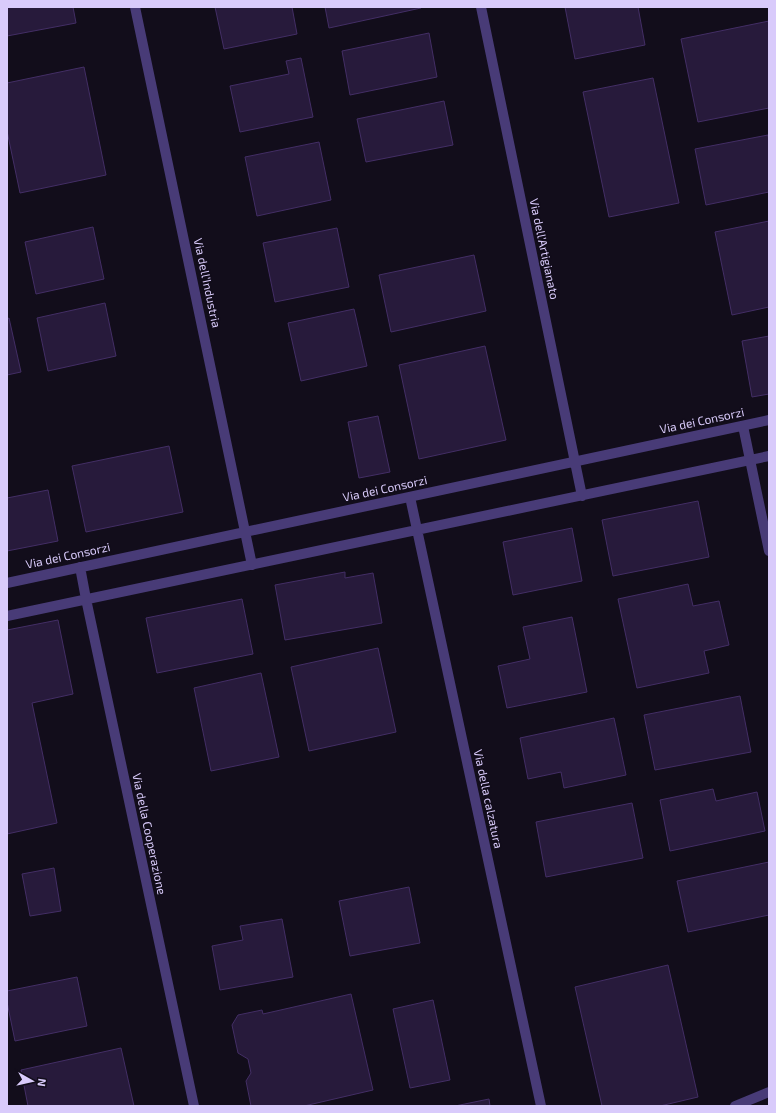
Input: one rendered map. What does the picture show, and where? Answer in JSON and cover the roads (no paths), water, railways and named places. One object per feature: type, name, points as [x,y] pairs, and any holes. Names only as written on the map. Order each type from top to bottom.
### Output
[{"type":"street","name":"Via dell'Industria","points":[[136,7],[252,565]]},
{"type":"street","name":"Via dell'Artigianato","points":[[481,7],[582,496]]},
{"type":"street","name":"Via dei Consorzi","points":[[7,583],[769,420]]},
{"type":"street","points":[[743,426],[769,551]]},
{"type":"street","points":[[7,616],[769,456]]},
{"type":"street","name":"Via della calzatura","points":[[410,497],[541,1106]]},
{"type":"street","name":"Via della Cooperazione","points":[[80,567],[194,1106]]},
{"type":"street","points":[[735,1106],[769,1092]]}]
